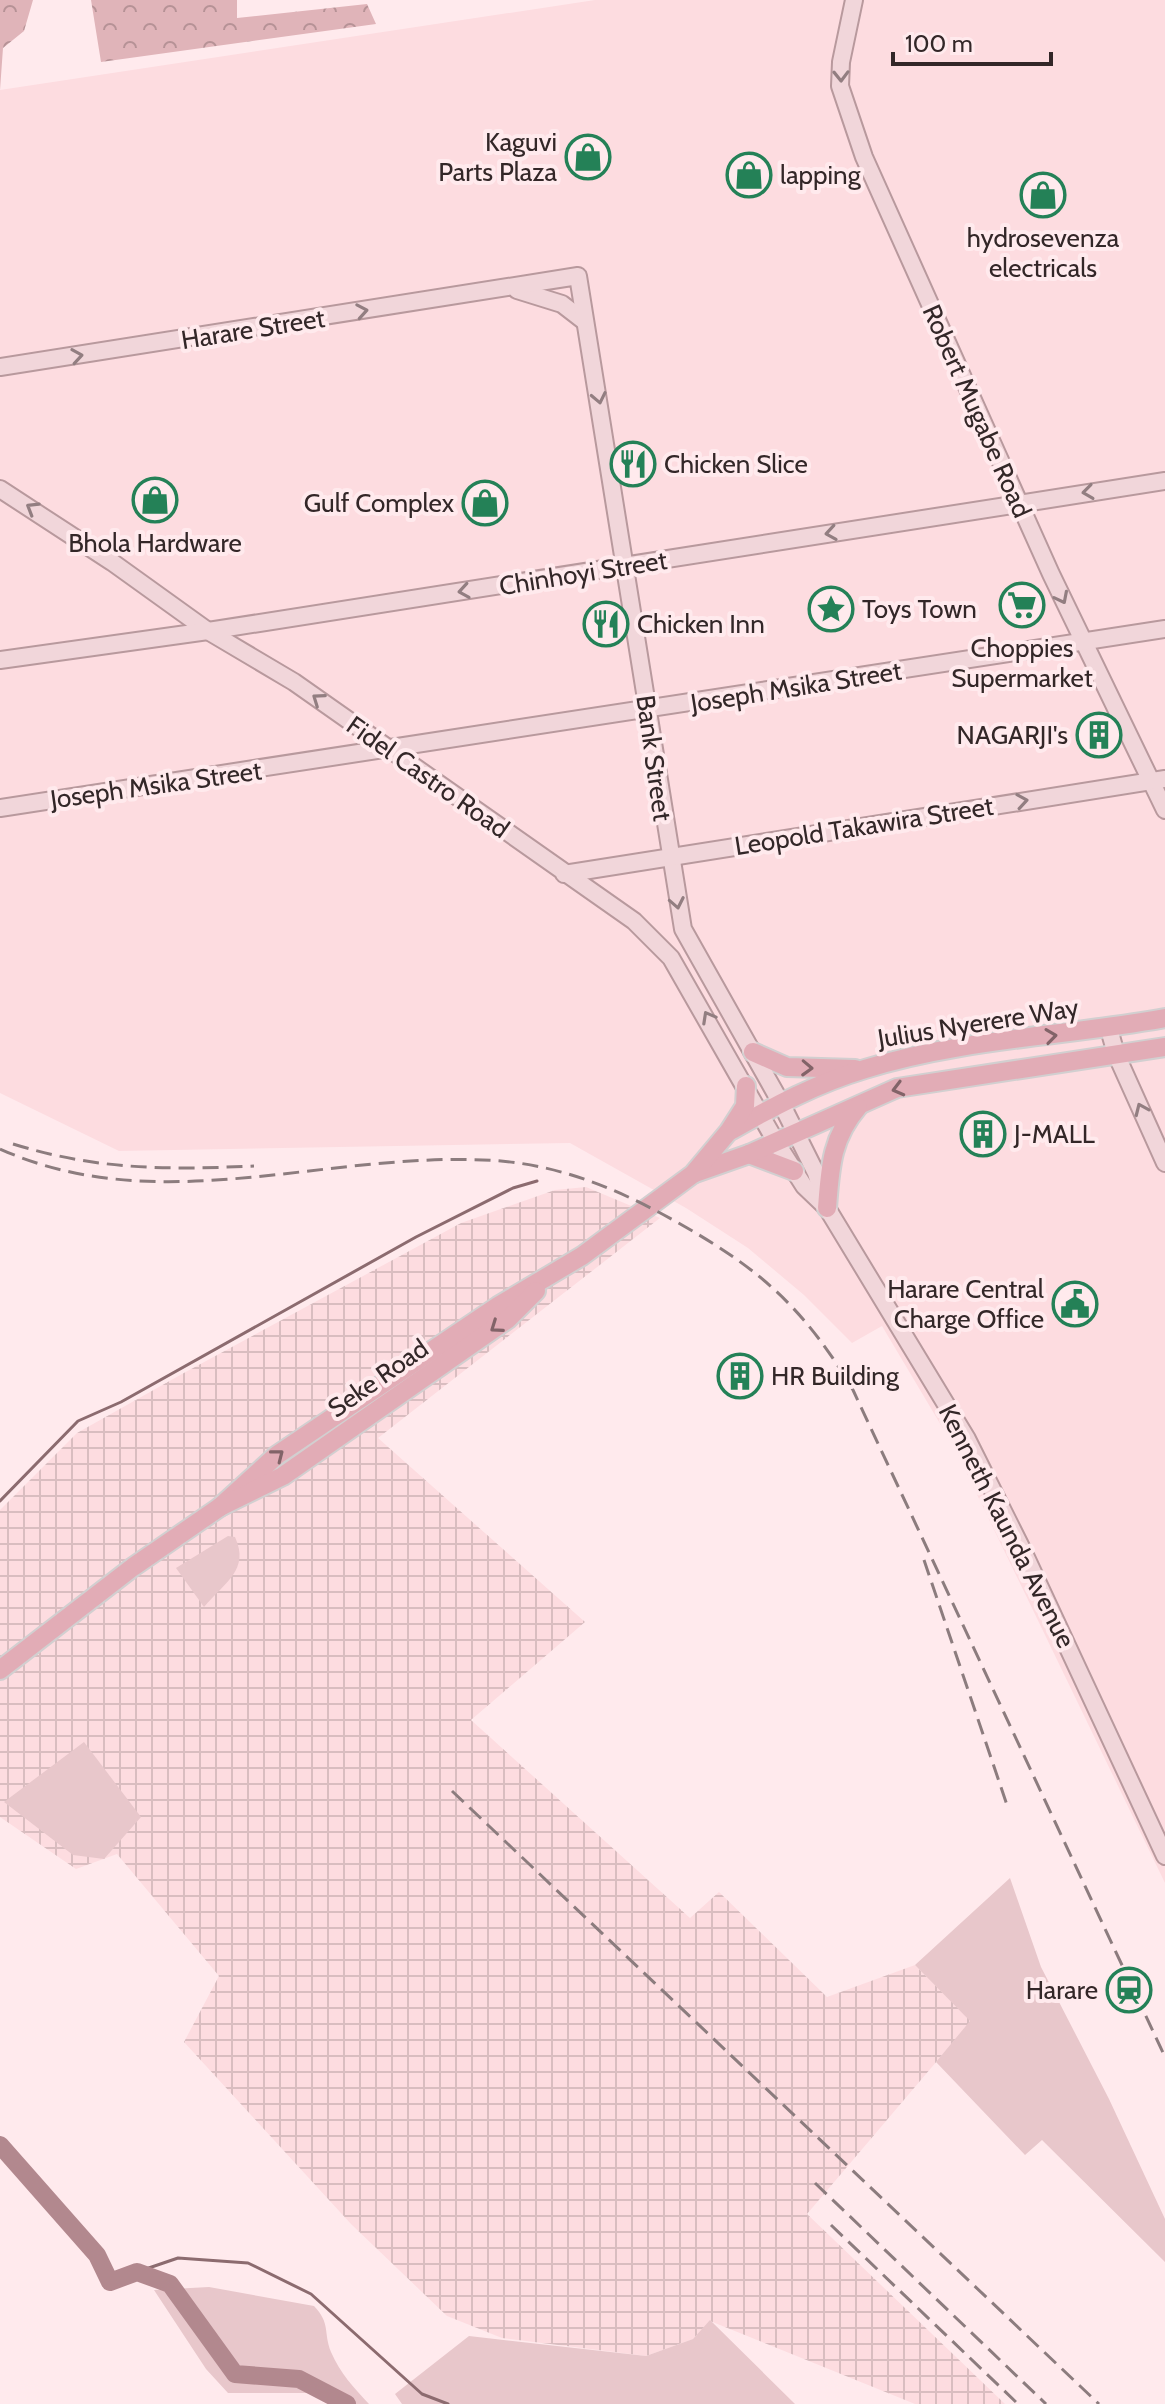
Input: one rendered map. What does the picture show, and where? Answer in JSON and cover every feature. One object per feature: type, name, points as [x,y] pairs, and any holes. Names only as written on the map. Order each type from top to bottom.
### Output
[{"type":"main road","name":"Robert Mugabe Road","points":[[854,0],[841,62],[840,86],[847,109],[893,226],[1085,643],[1158,780],[1165,810]]},
{"type":"main road","name":"Bank Street","points":[[506,287],[578,276],[683,929],[796,1132],[816,1173],[827,1208]]},
{"type":"main road","points":[[506,287],[538,294],[562,304],[584,321]]},
{"type":"main road","name":"Harare Street","points":[[0,367],[506,287]]},
{"type":"main road","name":"Chinhoyi Street","points":[[0,660],[208,631],[1165,481]]},
{"type":"main road","name":"Fidel Castro Road","points":[[0,489],[101,553],[208,631],[294,682],[634,921],[671,958],[794,1171],[827,1208]]},
{"type":"main road","name":"Joseph Msika Street","points":[[0,808],[1165,629]]},
{"type":"main road","name":"Leopold Takawira Street","points":[[564,874],[1158,780]]},
{"type":"main road","name":"Julius Nyerere Way","points":[[729,1131],[781,1103],[864,1069],[924,1054],[1109,1029],[1165,1018]]},
{"type":"main road","points":[[1109,1029],[1116,1054],[1165,1163]]},
{"type":"main road","name":"Julius Nyerere Way","points":[[693,1174],[749,1154],[897,1088],[939,1079],[1165,1047]]},
{"type":"main road","points":[[753,1052],[787,1067],[864,1069]]},
{"type":"main road","points":[[693,1174],[729,1131],[745,1106],[746,1086]]},
{"type":"main road","points":[[827,1208],[831,1152],[843,1124],[859,1104]]},
{"type":"main road","points":[[749,1154],[794,1171]]},
{"type":"main road","name":"Seke Road","points":[[0,1670],[133,1567],[220,1507],[283,1476],[508,1319],[553,1274],[642,1214],[693,1174]]},
{"type":"main road","name":"Kenneth Kaunda Avenue","points":[[827,1208],[967,1439],[1023,1551],[1165,1856]]},
{"type":"shaded area","points":[[595,0],[1165,0],[1165,1883],[954,1447],[882,1326],[852,1343],[804,1295],[748,1248],[686,1208],[570,1143],[119,1151],[0,1093],[0,90]]},
{"type":"shaded area","points":[[586,1187],[660,1218],[378,1438],[585,1622],[471,1720],[690,1918],[719,1892],[827,1997],[915,1965],[971,2021],[807,2214],[1005,2404],[915,2404],[710,2321],[693,2339],[646,2356],[502,2338],[447,2316],[351,2224],[184,2042],[219,1976],[117,1854],[76,1869],[0,1817],[0,1510],[77,1433],[182,1374],[461,1223],[555,1190]]},
{"type":"shaded area","points":[[228,1536],[235,1537],[239,1548],[237,1567],[227,1583],[204,1607],[176,1568]]},
{"type":"shaded area","points":[[84,1742],[141,1817],[104,1859],[73,1855],[4,1802]]},
{"type":"shaded area","points":[[1010,1878],[1041,1967],[1109,2099],[1165,2219],[1165,2262],[1042,2140],[1025,2155],[936,2062],[970,2021],[915,1965]]},
{"type":"shaded area","points":[[209,2287],[314,2306],[325,2323],[335,2360],[369,2404],[338,2404],[327,2393],[228,2393],[206,2369],[154,2290]]},
{"type":"shaded area","points":[[710,2320],[795,2404],[402,2404],[395,2394],[469,2336],[646,2356],[693,2339]]},
{"type":"green space","points":[[0,0],[33,0],[24,31],[3,48],[0,90]]},
{"type":"green space","points":[[91,0],[237,0],[237,18],[367,4],[376,24],[101,62]]},
{"type":"waterway","points":[[0,1501],[78,1421],[121,1402],[416,1237],[513,1188],[537,1181]]},
{"type":"waterway","points":[[0,2145],[97,2255],[110,2282],[137,2272],[170,2284],[235,2374],[299,2379],[347,2404]]},
{"type":"waterway","points":[[137,2272],[178,2258],[248,2263],[311,2294],[422,2394],[448,2404]]},
{"type":"railway","points":[[13,1144],[74,1159],[132,1166],[254,1166]]},
{"type":"railway","points":[[0,1149],[61,1170],[123,1180],[248,1178],[438,1160],[526,1164],[573,1175],[640,1202],[736,1259],[800,1315],[853,1390],[1165,2057]]},
{"type":"railway","points":[[924,1560],[1007,1805]]},
{"type":"railway","points":[[452,1791],[1099,2404]]},
{"type":"railway","points":[[815,2183],[1046,2404]]},
{"type":"railway","points":[[831,2225],[1018,2404]]},
{"type":"place","name":"Kaguvi Parts Plaza","points":[[588,157]]},
{"type":"place","name":"lapping","points":[[749,175]]},
{"type":"place","name":"hydrosevenza electricals","points":[[1043,195]]},
{"type":"place","name":"Chicken Slice","points":[[633,464]]},
{"type":"place","name":"Bhola Hardware","points":[[155,500]]},
{"type":"place","name":"Gulf Complex","points":[[485,503]]},
{"type":"place","name":"Choppies Supermarket","points":[[1022,605]]},
{"type":"place","name":"Toys Town","points":[[831,609]]},
{"type":"place","name":"Chicken Inn","points":[[606,624]]},
{"type":"place","name":"NAGARJI's","points":[[1099,735]]},
{"type":"place","name":"J-MALL","points":[[983,1134]]},
{"type":"place","name":"Harare Central Charge Office","points":[[1075,1304]]},
{"type":"place","name":"HR Building","points":[[740,1376]]},
{"type":"place","name":"Harare","points":[[1129,1990]]}]
